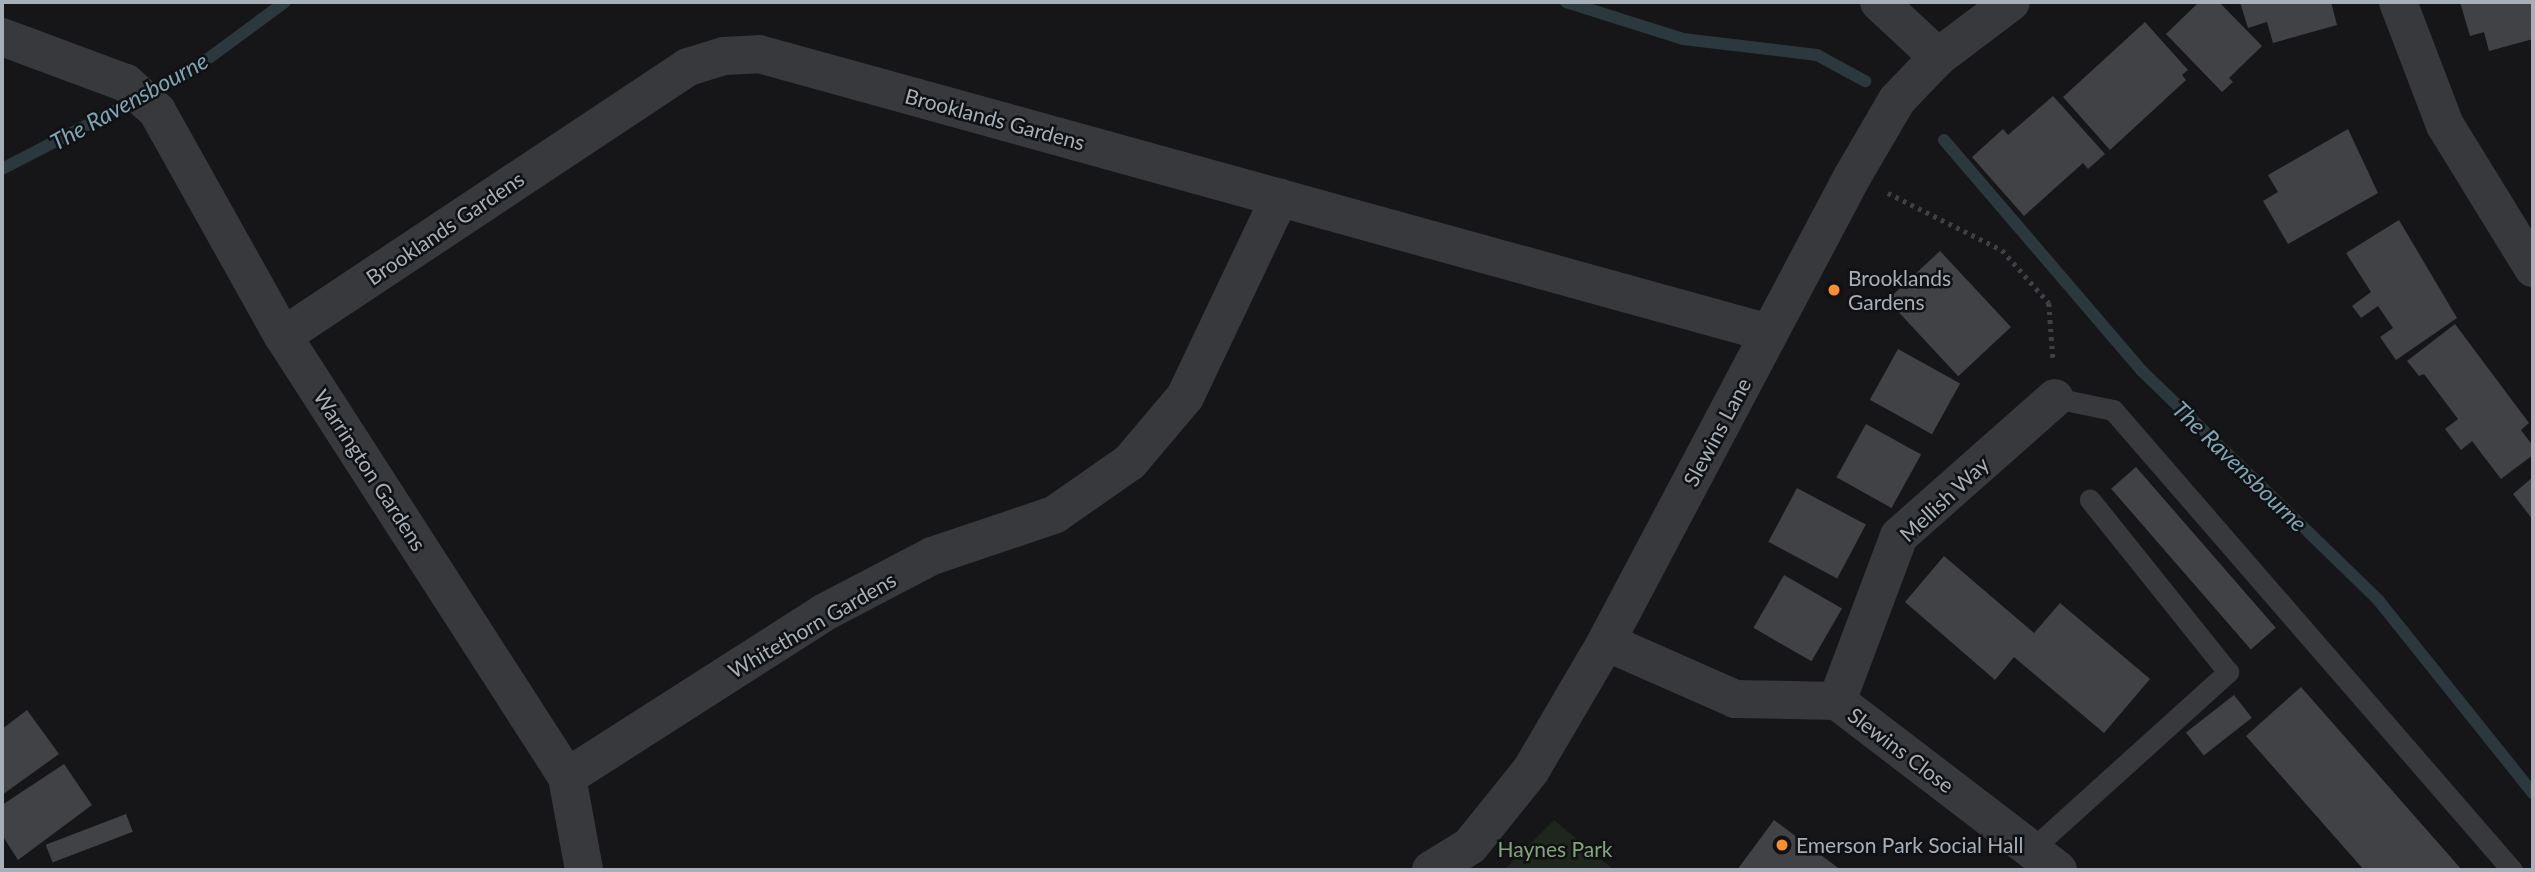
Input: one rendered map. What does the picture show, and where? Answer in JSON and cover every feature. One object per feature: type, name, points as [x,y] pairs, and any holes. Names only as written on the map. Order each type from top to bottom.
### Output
[{"type":"street","points":[[1880,2],[1938,57]]},
{"type":"street","name":"Slewins Lane","points":[[1431,870],[1470,846],[1531,770],[1606,642],[1852,177],[1897,100],[1938,57],[2011,2]]},
{"type":"street","points":[[2398,2],[2445,125],[2533,268]]},
{"type":"street","name":"Warrington Gardens","points":[[2,37],[126,83],[157,111],[283,336],[567,777],[584,870]]},
{"type":"street","name":"Brooklands Gardens","points":[[283,336],[688,67],[724,56],[759,54],[1769,333]]},
{"type":"street","name":"Whitethorn Gardens","points":[[567,777],[823,613],[932,556],[1054,515],[1130,462],[1185,397],[1280,197]]},
{"type":"street","name":"Mellish Way","points":[[1837,701],[1899,536],[2055,397]]},
{"type":"street","name":"Slewins Close","points":[[1606,642],[1735,699],[1837,701],[2044,860]]},
{"type":"lane","points":[[2055,397],[2113,410],[2512,870]]},
{"type":"lane","points":[[2044,860],[2228,672],[2090,500]]},
{"type":"path","points":[[1852,177],[2002,250],[2049,303],[2055,397]]},
{"type":"green space","name":"Haynes Park","points":[[1554,820],[1567,831],[1614,870],[1504,870]]},
{"type":"building","points":[[2199,2],[2219,2],[2262,46],[2229,78],[2233,82],[2222,92],[2166,34]]},
{"type":"building","points":[[2240,2],[2331,2],[2337,25],[2273,43],[2267,22],[2248,28]]},
{"type":"building","points":[[2460,2],[2533,2],[2533,39],[2489,51],[2484,32],[2470,36]]},
{"type":"building","points":[[2145,22],[2188,70],[2182,75],[2186,80],[2110,150],[2063,97]]},
{"type":"building","points":[[2053,96],[2105,154],[2088,169],[2083,163],[2024,216],[1972,157],[2003,129],[2008,135]]},
{"type":"building","points":[[2348,129],[2378,193],[2288,244],[2263,201],[2278,192],[2268,175]]},
{"type":"building","points":[[2399,220],[2457,318],[2396,360],[2380,337],[2393,328],[2378,306],[2361,318],[2352,306],[2371,292],[2346,253]]},
{"type":"building","points":[[1940,251],[2011,327],[1958,376],[1887,300]]},
{"type":"building","points":[[2455,324],[2529,423],[2521,430],[2533,446],[2533,455],[2501,479],[2472,441],[2461,450],[2445,429],[2458,419],[2424,374],[2419,376],[2407,361]]},
{"type":"building","points":[[1898,349],[1960,383],[1932,434],[1870,400]]},
{"type":"building","points":[[1866,424],[1921,455],[1892,508],[1836,477]]},
{"type":"building","points":[[2136,467],[2276,628],[2251,649],[2111,489]]},
{"type":"building","points":[[2533,477],[2533,520],[2513,494]]},
{"type":"building","points":[[1797,488],[1866,525],[1837,578],[1768,542]]},
{"type":"building","points":[[1944,556],[2034,633],[2060,603],[2150,679],[2104,733],[2014,657],[1995,680],[1905,602]]},
{"type":"building","points":[[1784,575],[1842,608],[1812,661],[1754,628]]},
{"type":"building","points":[[2301,687],[2462,870],[2364,870],[2246,736]]},
{"type":"building","points":[[2234,695],[2252,718],[2204,755],[2186,733]]},
{"type":"building","points":[[27,710],[59,754],[2,795],[2,729]]},
{"type":"building","points":[[64,764],[92,805],[18,860],[2,835],[2,805]]},
{"type":"building","points":[[126,814],[133,832],[53,863],[46,845]]},
{"type":"building","name":"Emerson Park Social Hall","points":[[1774,820],[1841,870],[1737,870]]},
{"type":"waterway","name":"The Ravensbourne","points":[[2,169],[190,72],[285,2]]},
{"type":"waterway","name":"The Ravensbourne","points":[[1566,2],[1683,39],[1817,55],[1865,81]]},
{"type":"waterway","name":"The Ravensbourne","points":[[1944,140],[2141,370],[2379,601],[2533,793]]},
{"type":"place","name":"Brooklands Gardens","points":[[1834,290]]},
{"type":"place","name":"Emerson Park Social Hall","points":[[1782,845]]}]
